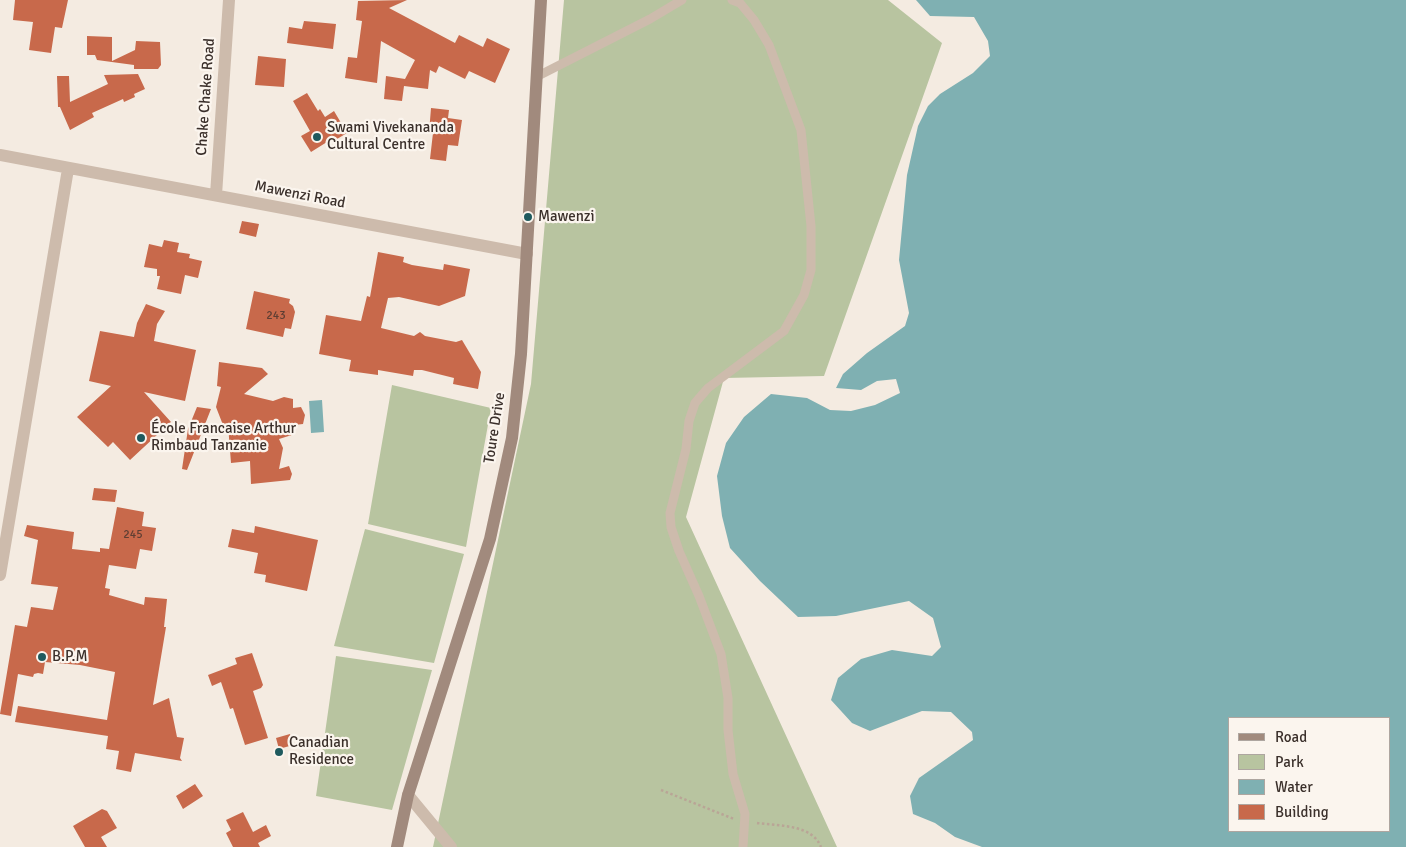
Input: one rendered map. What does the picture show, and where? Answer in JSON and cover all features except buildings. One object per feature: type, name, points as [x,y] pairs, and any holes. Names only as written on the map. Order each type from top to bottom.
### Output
[{"type":"street","name":"Chake Chake Road","points":[[216,195],[229,0]]},
{"type":"street","name":"Toure Drive","points":[[397,847],[408,795],[490,539],[512,438],[521,354],[541,0]]},
{"type":"street","name":"Mawenzi Road","points":[[0,155],[527,254]]},
{"type":"street","points":[[0,575],[68,169]]},
{"type":"street","points":[[408,795],[451,847]]},
{"type":"lane","points":[[536,77],[650,19],[682,0]]},
{"type":"lane","points":[[732,0],[740,4],[754,20],[769,45],[786,87],[801,130],[811,226],[811,270],[804,295],[784,331],[708,388],[695,403],[689,420],[686,449],[670,512],[670,527],[721,654],[728,698],[728,730],[733,774],[746,822],[743,847]]},
{"type":"path","points":[[660,790],[725,817],[811,832],[821,847]]},
{"type":"green space","points":[[564,0],[888,0],[942,43],[824,376],[724,378],[686,517],[837,847],[433,847],[531,384]]},
{"type":"green space","points":[[392,385],[491,408],[466,547],[368,524]]},
{"type":"green space","points":[[365,529],[464,554],[434,663],[334,646]]},
{"type":"green space","points":[[336,656],[432,670],[392,810],[316,796]]},
{"type":"water","points":[[916,0],[1406,0],[1406,847],[982,847],[955,837],[935,823],[913,814],[910,796],[919,778],[973,740],[972,732],[951,712],[922,711],[870,731],[852,723],[831,700],[838,678],[861,659],[892,650],[932,656],[941,647],[933,618],[909,601],[836,616],[798,617],[760,581],[730,548],[722,516],[717,476],[726,443],[744,417],[771,394],[807,398],[830,410],[851,411],[875,405],[900,393],[896,379],[877,381],[861,390],[836,388],[843,374],[867,353],[905,326],[909,313],[899,260],[907,175],[918,126],[928,106],[940,94],[973,73],[990,56],[988,41],[974,17],[930,16]]},
{"type":"water","points":[[322,400],[324,432],[311,433],[309,401]]},
{"type":"place","name":"Swami Vivekananda Cultural Centre","points":[[317,137]]},
{"type":"place","name":"Mawenzi","points":[[528,217]]},
{"type":"place","name":"École Francaise Arthur Rimbaud Tanzanie","points":[[141,438]]},
{"type":"place","name":"B.P.M","points":[[42,657]]},
{"type":"place","name":"Canadian Residence","points":[[279,752]]}]
